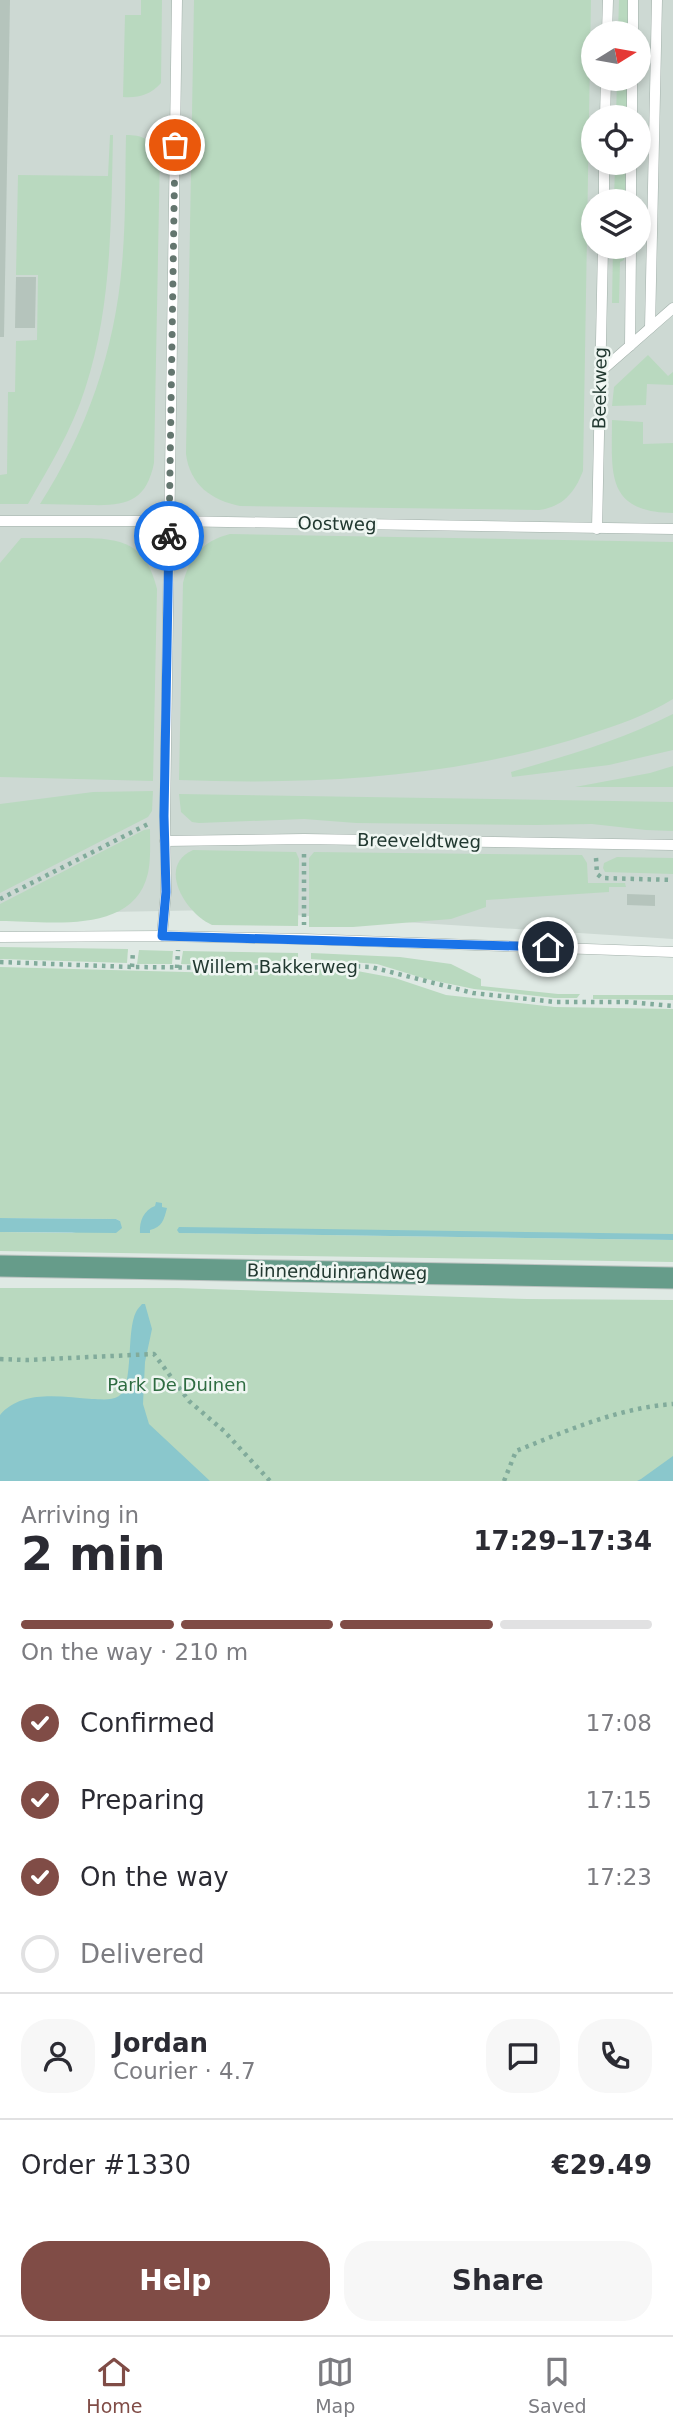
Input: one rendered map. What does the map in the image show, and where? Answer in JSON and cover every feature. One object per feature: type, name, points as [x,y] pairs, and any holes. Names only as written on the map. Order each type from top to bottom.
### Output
[{"type":"main road","name":"Binnenduinrandweg","points":[[0,1266],[673,1278]]},
{"type":"lane","points":[[162,936],[166,892],[164,816],[177,0]]},
{"type":"lane","points":[[607,21],[608,0]]},
{"type":"lane","points":[[633,0],[633,21]]},
{"type":"lane","points":[[650,328],[657,0]]},
{"type":"lane","name":"Beekweg","points":[[597,529],[603,259]]},
{"type":"lane","points":[[629,346],[631,259]]},
{"type":"lane","points":[[600,372],[673,308]]},
{"type":"lane","name":"Oostweg","points":[[0,521],[673,529]]},
{"type":"lane","name":"Breeveldtweg","points":[[165,841],[304,839],[673,845]]},
{"type":"lane","name":"Willem Bakkerweg","points":[[0,937],[304,939],[673,952]]},
{"type":"path","points":[[0,899],[164,816]]},
{"type":"path","points":[[304,839],[304,964]]},
{"type":"path","points":[[595,845],[597,873],[602,878],[673,880]]},
{"type":"path","name":"Willem Bakkerweg","points":[[0,962],[132,967],[246,968],[304,964],[372,967],[473,993],[555,1002],[627,1002],[673,1006]]},
{"type":"path","points":[[0,1359],[153,1354],[189,1401],[223,1431],[270,1481]]},
{"type":"path","points":[[504,1481],[516,1451],[579,1426],[651,1406],[673,1404]]},
{"type":"shaded area","points":[[0,0],[673,0],[673,939],[216,910],[0,914]]},
{"type":"green space","points":[[141,0],[162,0],[161,83],[144,95],[123,97],[125,15],[141,15]]},
{"type":"green space","points":[[194,0],[591,0],[591,21],[581,21],[581,91],[589,91],[589,105],[581,105],[581,175],[588,175],[588,189],[581,189],[581,259],[587,259],[583,471],[572,492],[555,506],[539,510],[240,506],[220,500],[204,489],[192,474],[186,454]]},
{"type":"green space","points":[[619,0],[629,0],[628,21],[618,21]]},
{"type":"green space","points":[[617,91],[627,91],[627,105],[616,105]]},
{"type":"green space","points":[[110,135],[113,135],[112,199],[105,295],[94,358],[85,389],[67,434],[28,504],[0,504],[0,475],[7,474],[8,392],[15,392],[16,341],[37,340],[38,275],[16,275],[18,175],[108,176]]},
{"type":"green space","points":[[126,135],[145,139],[160,152],[154,463],[146,486],[140,494],[124,502],[103,505],[40,504],[85,419],[113,328],[123,248]]},
{"type":"green space","points":[[615,175],[626,175],[625,189],[614,189]]},
{"type":"green space","points":[[613,259],[624,259],[620,262],[619,303],[612,303]]},
{"type":"green space","points":[[648,355],[668,376],[673,372],[673,385],[647,384],[646,405],[612,406],[614,387]]},
{"type":"green space","points":[[612,420],[643,422],[643,444],[673,443],[673,513],[651,511],[624,497],[613,472]]},
{"type":"green space","points":[[230,534],[673,542],[673,699],[622,723],[540,749],[438,769],[334,779],[179,780],[183,583],[189,565],[199,551],[212,541]]},
{"type":"green space","points":[[21,538],[92,538],[118,541],[138,552],[152,573],[157,589],[153,781],[0,777],[0,563]]},
{"type":"green space","points":[[673,714],[673,750],[609,765],[512,777],[511,772],[614,740]]},
{"type":"green space","points":[[673,766],[673,787],[575,787],[650,773]]},
{"type":"green space","points":[[153,791],[152,811],[148,817],[0,893],[0,804],[93,792]]},
{"type":"green space","points":[[179,794],[673,802],[673,831],[592,824],[356,823],[304,819],[199,823],[192,822],[181,812]]},
{"type":"green space","points":[[150,829],[148,873],[140,893],[126,907],[107,916],[86,921],[0,921],[0,904]]},
{"type":"green space","points":[[193,850],[296,852],[299,859],[298,926],[212,925],[202,919],[185,901],[176,878],[182,857]]},
{"type":"green space","points":[[314,852],[582,855],[587,863],[588,883],[625,883],[626,887],[609,887],[609,892],[486,900],[486,907],[451,919],[353,927],[309,927],[309,858]]},
{"type":"green space","points":[[617,857],[673,858],[673,874],[605,872],[604,863]]},
{"type":"green space","points":[[0,947],[128,949],[127,963],[0,959]]},
{"type":"green space","points":[[139,950],[173,951],[172,964],[137,964]]},
{"type":"green space","points":[[183,951],[298,953],[298,957],[295,960],[225,966],[181,964]]},
{"type":"green space","points":[[311,953],[400,957],[451,964],[481,979],[481,986],[580,994],[577,998],[554,998],[474,989],[426,979],[377,964],[311,959]]},
{"type":"green space","points":[[0,967],[222,973],[341,968],[395,978],[446,995],[555,1007],[673,1009],[673,1234],[179,1233],[673,1240],[673,1262],[0,1251],[0,1232],[72,1233],[120,1221],[0,1218]]},
{"type":"green space","points":[[593,995],[673,995],[673,1000],[593,999]]},
{"type":"green space","name":"Park De Duinen","points":[[0,1288],[177,1288],[527,1299],[673,1300],[673,1481],[0,1481]]},
{"type":"water","points":[[156,1202],[167,1208],[160,1225],[150,1230],[150,1233],[140,1233],[143,1216]]},
{"type":"water","points":[[0,1218],[116,1219],[120,1221],[122,1228],[116,1233],[0,1232]]},
{"type":"water","points":[[179,1227],[673,1234],[673,1240],[179,1233]]},
{"type":"water","points":[[142,1304],[145,1304],[152,1329],[145,1362],[143,1404],[149,1424],[210,1481],[0,1481],[0,1415],[19,1401],[43,1396],[113,1399],[119,1396],[127,1381],[133,1321]]},
{"type":"water","points":[[673,1456],[673,1481],[637,1481],[641,1479]]},
{"type":"building","points":[[0,0],[10,0],[4,337],[0,337]]},
{"type":"building","points":[[16,277],[36,277],[35,328],[15,328]]},
{"type":"building","points":[[627,894],[655,895],[655,906],[627,905]]},
{"type":"way so far","points":[[169,536],[175,145]]},
{"type":"route","points":[[169,536],[164,816],[166,892],[162,936],[548,947]]}]
